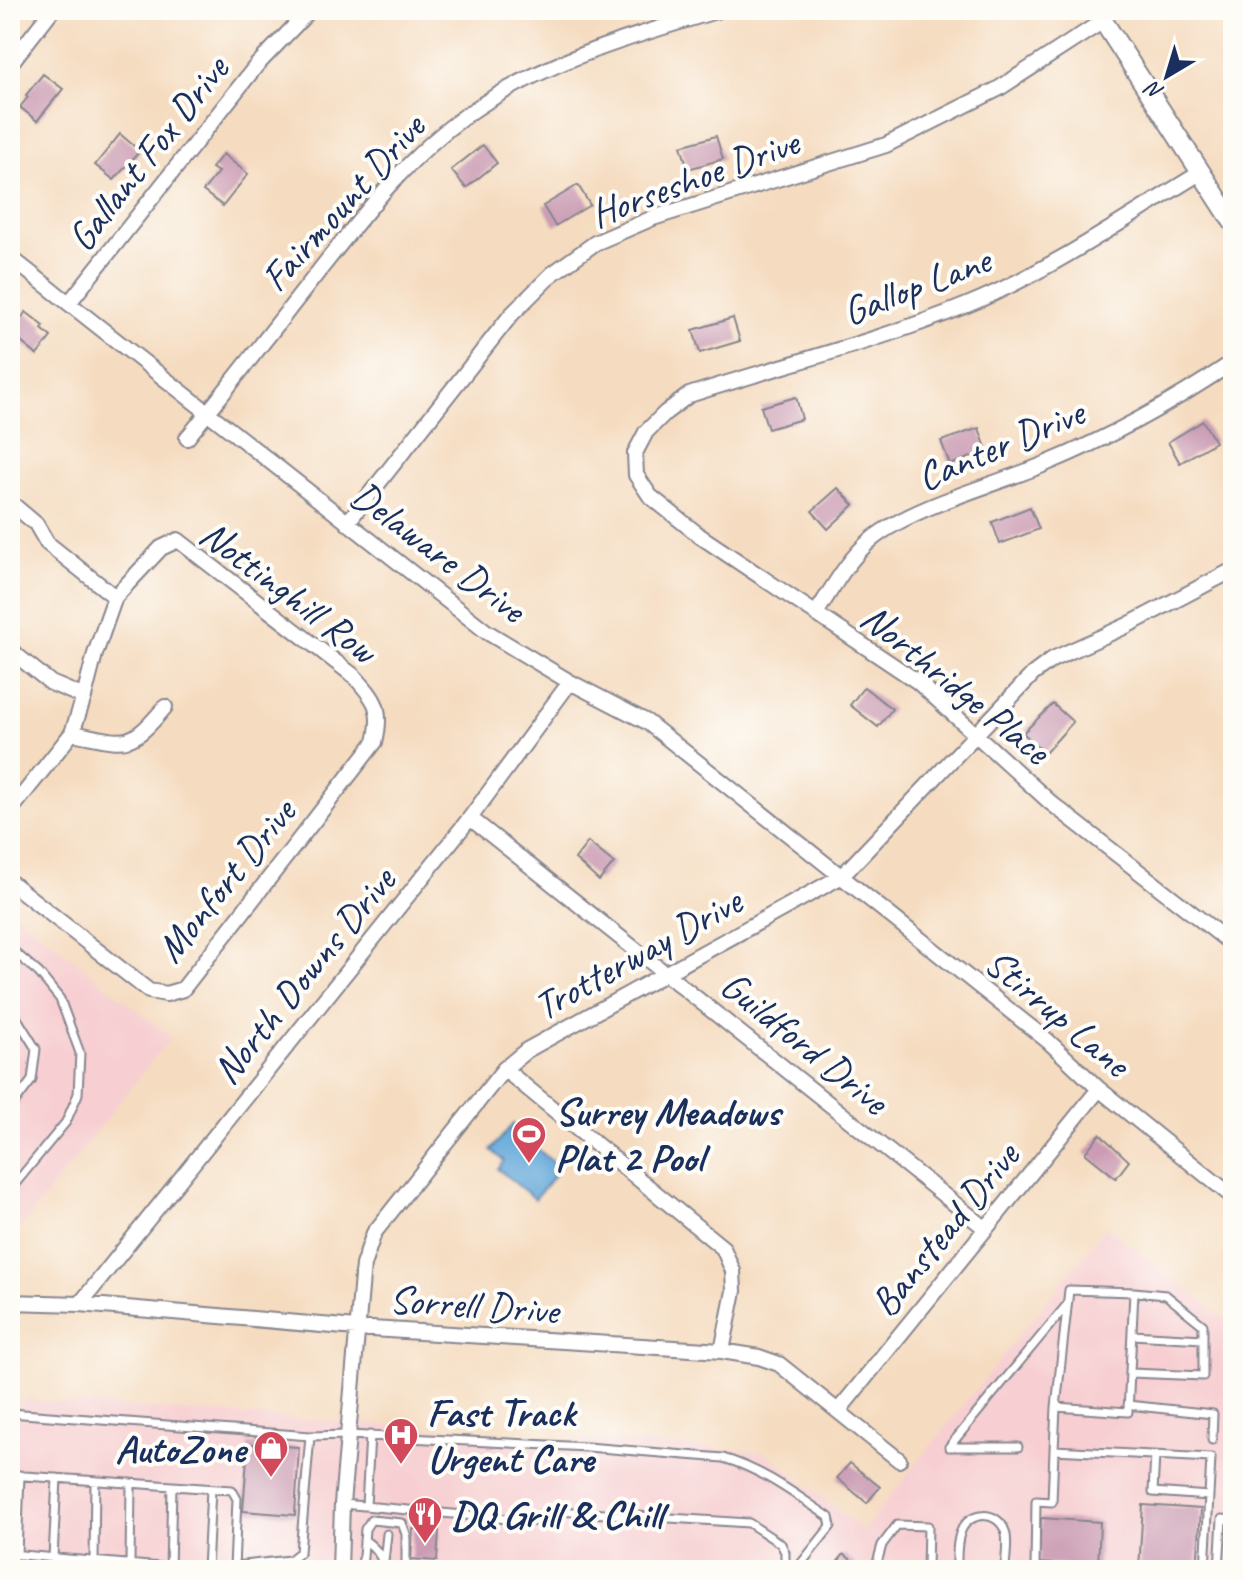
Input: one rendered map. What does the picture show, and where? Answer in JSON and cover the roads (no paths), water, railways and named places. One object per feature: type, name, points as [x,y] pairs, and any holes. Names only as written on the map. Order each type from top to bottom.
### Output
[{"type":"street","points":[[10,64],[52,10]]},
{"type":"street","name":"Gallant Fox Drive","points":[[69,303],[256,66],[310,10]]},
{"type":"street","name":"Fairmount Drive","points":[[187,438],[368,209],[412,159],[469,113],[533,76],[598,49],[719,10]]},
{"type":"street","points":[[1100,16],[1233,222]]},
{"type":"street","name":"Horseshoe Drive","points":[[347,523],[511,315],[552,274],[595,243],[653,218],[886,145],[998,89],[1100,16]]},
{"type":"street","name":"Gallop Lane","points":[[646,432],[689,395],[867,342],[969,304],[1047,266],[1200,173]]},
{"type":"street","name":"Delaware Drive","points":[[10,257],[487,632],[570,682],[647,722],[842,876]]},
{"type":"street","name":"Canter Drive","points":[[817,612],[850,561],[873,539],[913,515],[1048,463],[1124,426],[1233,362]]},
{"type":"street","name":"Northridge Place","points":[[646,432],[635,453],[636,475],[650,496],[700,536],[918,682],[1051,803],[1233,945]]},
{"type":"street","points":[[10,502],[36,524],[47,543],[115,597]]},
{"type":"street","name":"Nottinghill Row","points":[[72,733],[115,597],[161,548],[178,540],[354,676],[373,696],[381,719]]},
{"type":"street","name":"Trotterway Drive","points":[[340,1570],[342,1504],[363,1265],[374,1233],[504,1069],[527,1050],[842,876],[1033,674],[1053,659],[1126,626],[1233,570]]},
{"type":"street","points":[[10,650],[51,683],[84,697]]},
{"type":"street","name":"North Downs Drive","points":[[80,1304],[470,818],[570,682]]},
{"type":"street","points":[[10,811],[72,733],[123,743],[143,733],[165,707]]},
{"type":"street","name":"Monfort Drive","points":[[10,882],[149,991],[166,994],[183,989],[375,742],[381,719]]},
{"type":"street","name":"Guildford Drive","points":[[470,818],[985,1228]]},
{"type":"street","name":"Stirrup Lane","points":[[842,876],[1048,1041],[1099,1089],[1232,1196]]},
{"type":"street","points":[[504,1069],[723,1248],[733,1271],[734,1291],[722,1351]]},
{"type":"street","name":"Banstead Drive","points":[[839,1410],[1099,1089]]},
{"type":"street","name":"Sorrell Drive","points":[[10,1302],[80,1304],[356,1328],[722,1351],[759,1357],[779,1364],[899,1460]]},
{"type":"lane","points":[[10,948],[39,973],[60,999],[80,1053],[78,1094],[66,1122],[10,1190]]},
{"type":"lane","points":[[10,1007],[36,1049],[32,1080],[11,1106]]},
{"type":"lane","points":[[1035,1570],[1036,1501],[1052,1502],[1056,1407],[1069,1290],[1166,1295],[1203,1325],[1203,1376],[1131,1373]]},
{"type":"lane","points":[[1056,1407],[1128,1412],[1134,1292]]},
{"type":"lane","points":[[1018,1447],[949,1447],[1067,1305]]},
{"type":"lane","points":[[1132,1335],[1203,1339]]},
{"type":"lane","points":[[1128,1405],[1213,1414],[1212,1440]]},
{"type":"lane","points":[[10,1413],[310,1436],[370,1435],[723,1458],[738,1462],[772,1480],[829,1517],[831,1526],[796,1570]]},
{"type":"lane","points":[[366,1506],[370,1435]]},
{"type":"lane","points":[[10,1475],[232,1490],[237,1499],[234,1568],[290,1560],[300,1552],[310,1436]]},
{"type":"lane","points":[[1054,1450],[1211,1458],[1205,1570]]},
{"type":"lane","points":[[1155,1455],[1153,1492],[1209,1496]]},
{"type":"lane","points":[[20,1475],[13,1555],[196,1570]]},
{"type":"lane","points":[[53,1558],[57,1478]]},
{"type":"lane","points":[[94,1561],[95,1481]]},
{"type":"lane","points":[[130,1564],[131,1483]]},
{"type":"lane","points":[[170,1569],[172,1486]]},
{"type":"lane","points":[[207,1570],[211,1489]]},
{"type":"lane","points":[[342,1504],[542,1522],[558,1511],[749,1523],[781,1544],[785,1552],[785,1570]]},
{"type":"lane","points":[[957,1570],[961,1531],[966,1522],[985,1515],[997,1519],[1004,1527],[1007,1536],[1005,1570]]},
{"type":"lane","points":[[1219,1570],[1222,1519],[1233,1520]]},
{"type":"lane","points":[[362,1570],[365,1529],[371,1520],[402,1523],[406,1534],[406,1570]]},
{"type":"lane","points":[[875,1570],[882,1545],[897,1525],[928,1526],[927,1570]]},
{"type":"lane","points":[[384,1566],[387,1534]]},
{"type":"lane","points":[[364,1540],[374,1547],[384,1566]]},
{"type":"water","name":"Surrey Meadows Plat 2 Pool","points":[[513,1124],[524,1133],[522,1136],[560,1168],[535,1199],[498,1169],[504,1161],[491,1150]]},
{"type":"place","name":"Surrey Meadows Plat 2 Pool","points":[[529,1165]]},
{"type":"place","name":"Fast Track Urgent Care","points":[[401,1466]]},
{"type":"place","name":"AutoZone","points":[[271,1479]]},
{"type":"place","name":"DQ Grill & Chill","points":[[425,1545]]}]
